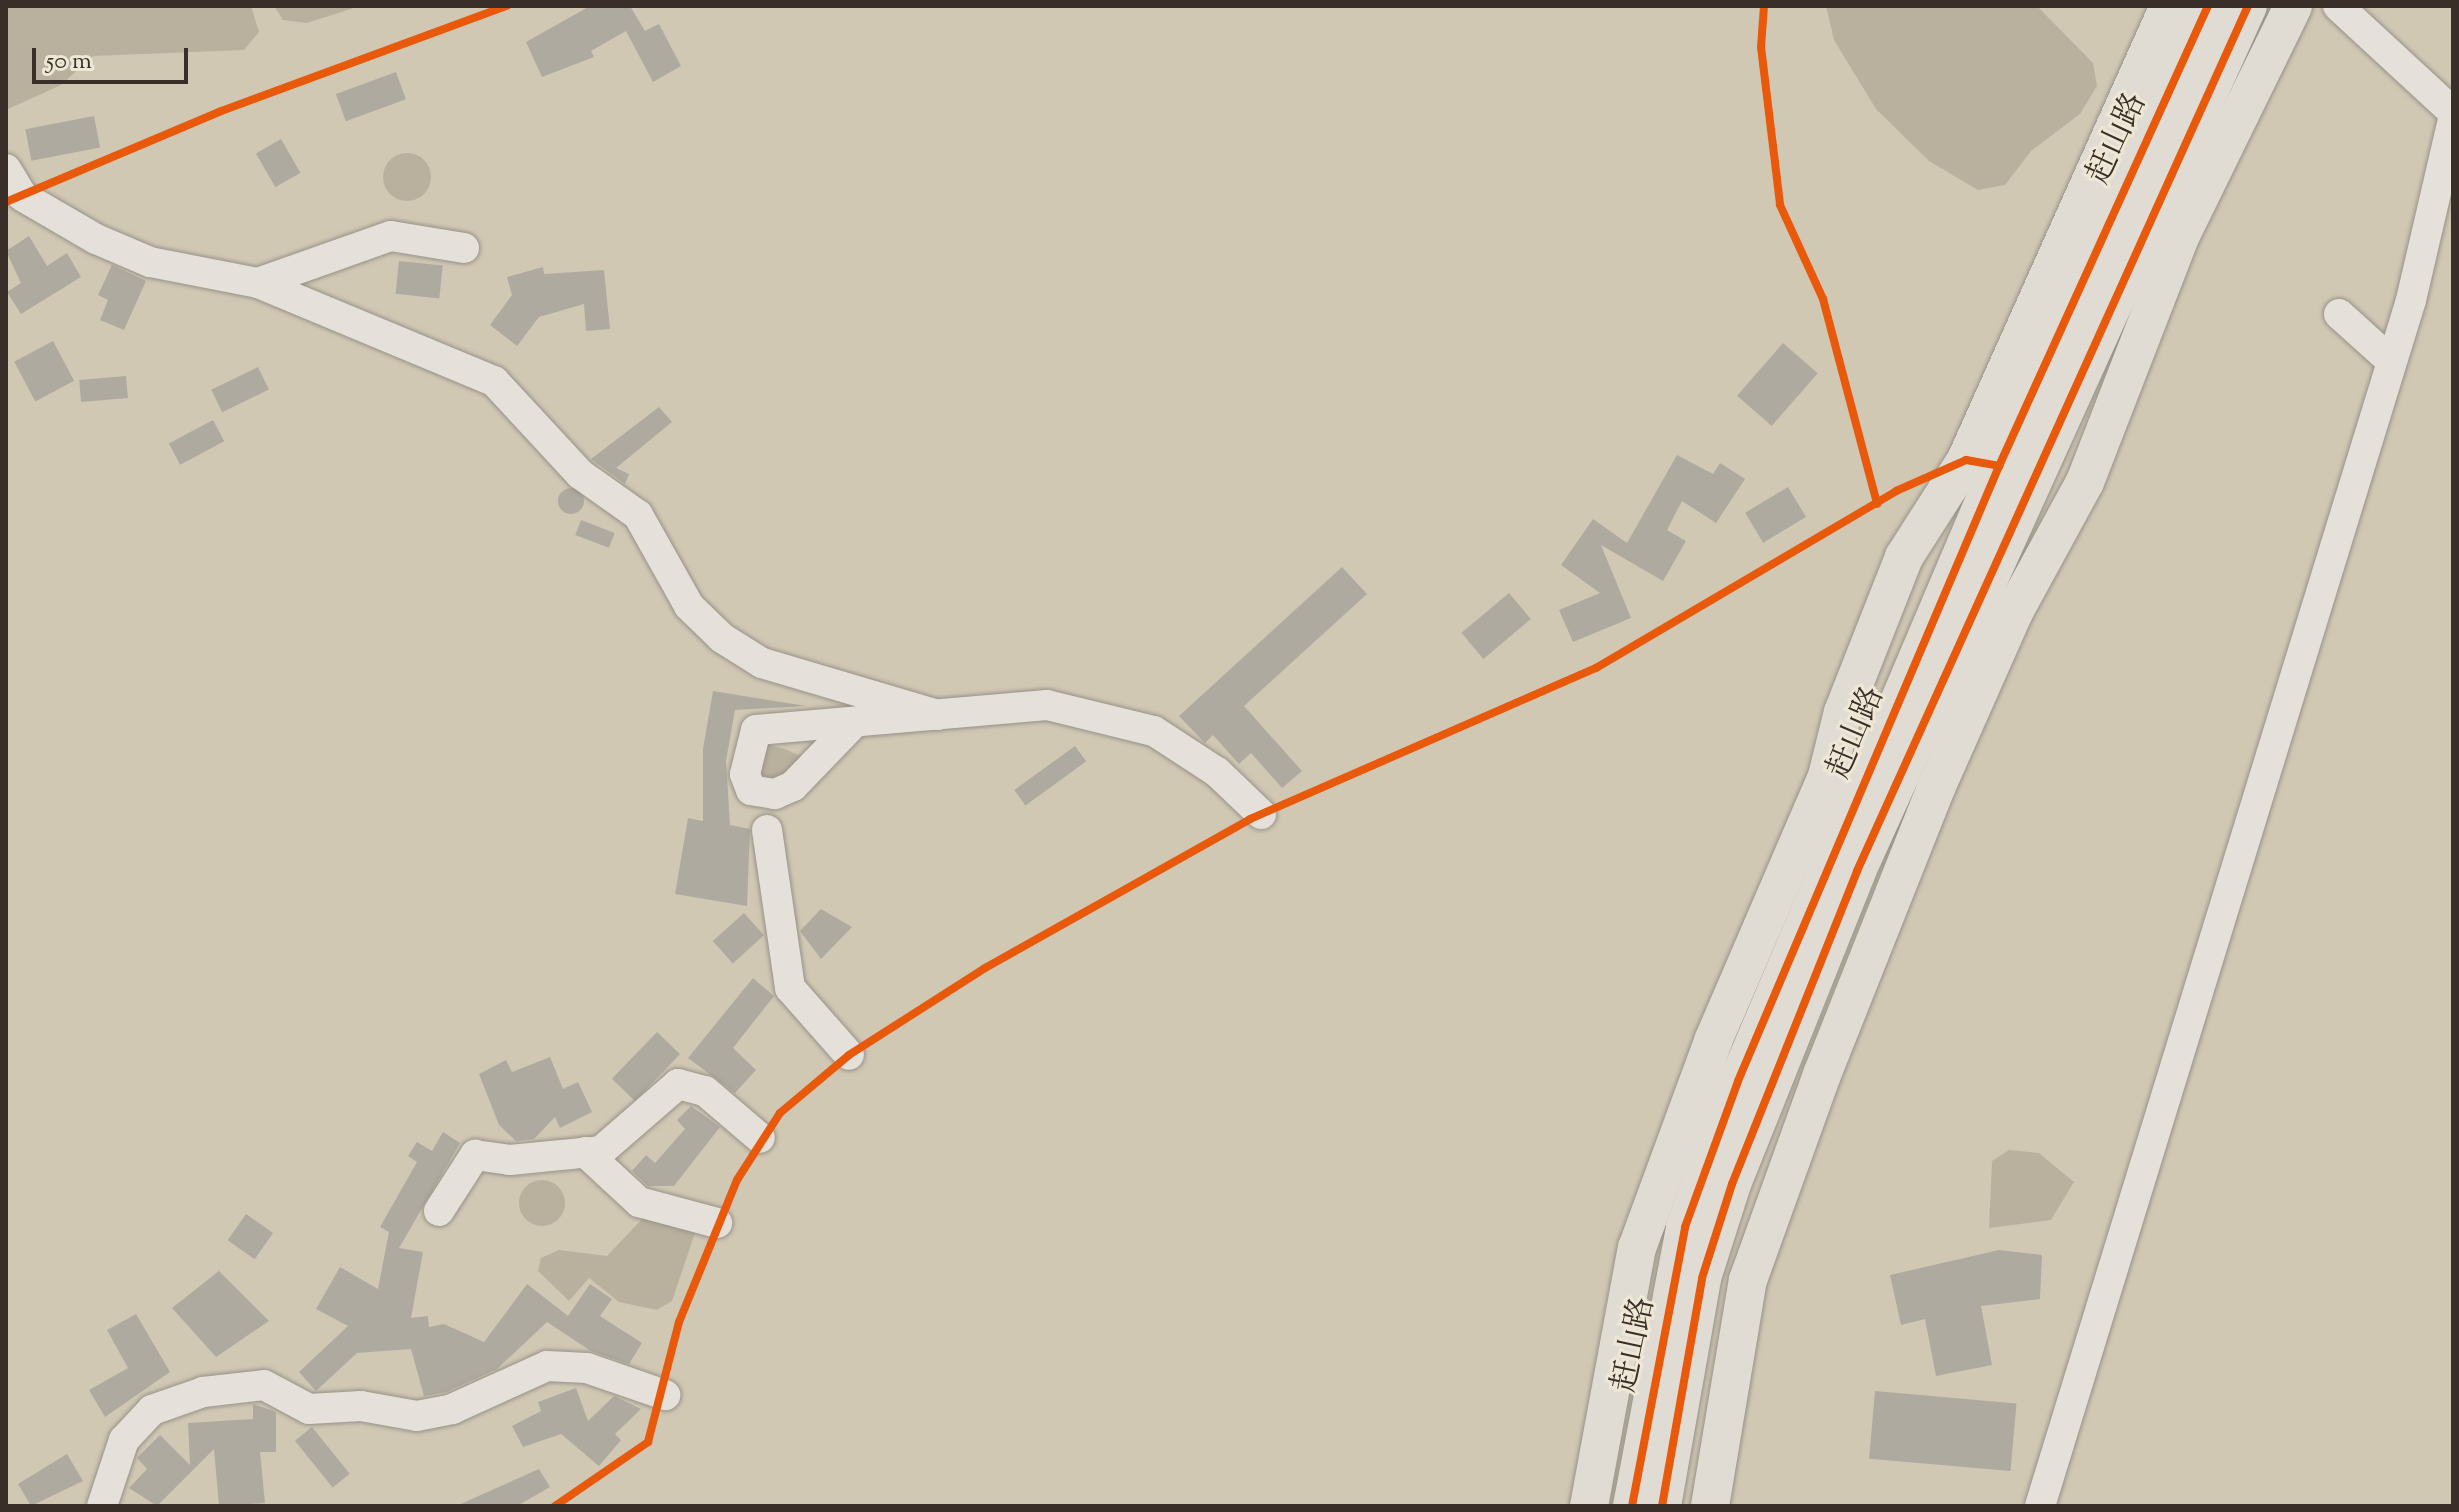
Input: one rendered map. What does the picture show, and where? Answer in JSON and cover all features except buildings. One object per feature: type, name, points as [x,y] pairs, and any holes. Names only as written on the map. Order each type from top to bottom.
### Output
[{"type":"main road","points":[[1589,1506],[1637,1248],[1713,1041],[1827,776],[1843,712],[1904,557],[1966,460],[2169,6]]},
{"type":"main road","name":"赶山路","points":[[1632,1506],[1685,1227],[1738,1081],[2141,145],[2208,6]]},
{"type":"main road","name":"赶山路","points":[[1662,1506],[1702,1278],[1732,1184],[1857,871],[2248,6]]},
{"type":"main road","points":[[1710,1506],[1748,1280],[1823,1072],[1936,788],[2014,612],[2085,482],[2180,237],[2293,6]]},
{"type":"street","points":[[2338,6],[2453,112]]},
{"type":"street","points":[[2040,1506],[2411,300],[2453,120]]},
{"type":"street","points":[[6,169],[22,196],[96,239],[150,262],[258,283],[494,381],[580,474],[638,515],[689,606],[762,663],[937,715]]},
{"type":"street","points":[[258,283],[391,236],[464,248]]},
{"type":"street","points":[[2339,314],[2391,361]]},
{"type":"street","points":[[850,727],[1047,705],[1099,713],[1154,731],[1217,772],[1261,814]]},
{"type":"street","points":[[767,830],[790,988],[849,1055]]},
{"type":"street","points":[[439,1211],[475,1155],[510,1160],[585,1152],[634,1129],[678,1084],[705,1091],[760,1138]]},
{"type":"street","points":[[585,1152],[639,1202],[717,1223]]},
{"type":"street","points":[[102,1506],[124,1440],[152,1410],[203,1392],[264,1385],[309,1409],[361,1406],[417,1416],[452,1409],[547,1366],[587,1368],[665,1395]]},
{"type":"shaded area","points":[[6,6],[2453,6],[2453,1506],[6,1506]]},
{"type":"shaded area","points":[[6,6],[251,6],[259,32],[244,50],[93,56],[61,85],[6,110]]},
{"type":"shaded area","points":[[274,6],[360,6],[307,23],[283,20]]},
{"type":"shaded area","points":[[1826,6],[2037,6],[2093,63],[2097,86],[2080,114],[2031,151],[2005,185],[1978,190],[1929,161],[1876,109],[1834,40]]},
{"type":"shaded area","points":[[407,153],[424,160],[431,177],[424,194],[407,201],[390,194],[383,177],[390,160]]},
{"type":"shaded area","points":[[765,744],[809,760],[796,777],[758,781]]},
{"type":"shaded area","points":[[2009,1150],[2039,1153],[2074,1182],[2051,1220],[1989,1228],[1992,1161]]},
{"type":"shaded area","points":[[542,1180],[558,1187],[565,1203],[558,1219],[542,1226],[526,1219],[519,1203],[526,1187]]},
{"type":"shaded area","points":[[645,1216],[696,1230],[672,1301],[657,1310],[619,1302],[589,1278],[569,1301],[538,1271],[541,1258],[559,1250],[607,1256]]},
{"type":"cycle path","points":[[6,202],[221,111],[507,6]]},
{"type":"cycle path","points":[[1764,6],[1761,47],[1780,205],[1823,299],[1877,504]]},
{"type":"cycle path","points":[[1632,1506],[1685,1227],[1738,1081],[1999,466],[2208,6]]},
{"type":"cycle path","points":[[1662,1506],[1702,1278],[1732,1184],[1857,871],[2248,6]]},
{"type":"cycle path","points":[[555,1506],[648,1442],[679,1322],[737,1180],[780,1113],[849,1055],[985,968],[1250,819],[1596,668],[1896,491],[1966,460],[1999,466]]}]
